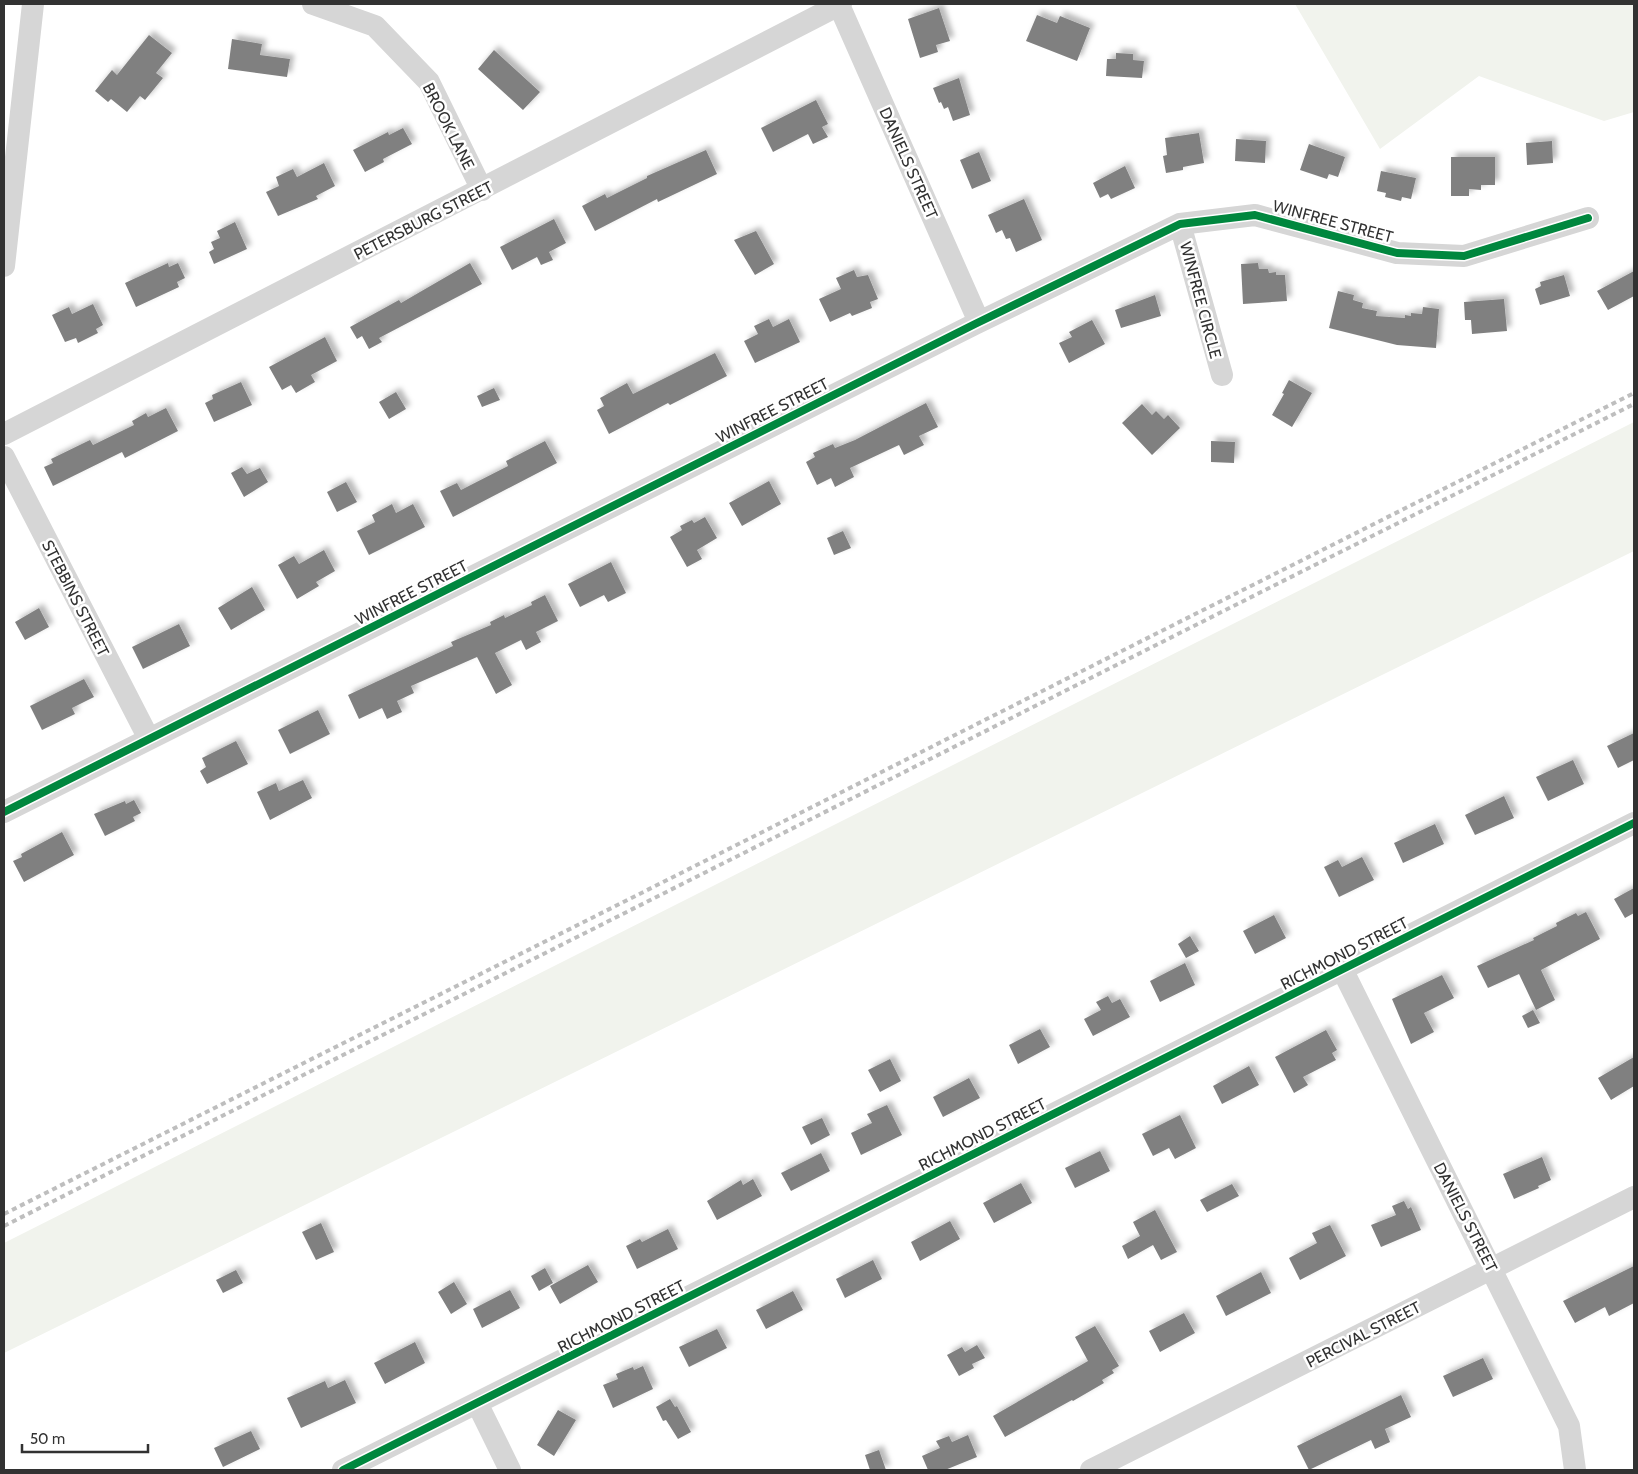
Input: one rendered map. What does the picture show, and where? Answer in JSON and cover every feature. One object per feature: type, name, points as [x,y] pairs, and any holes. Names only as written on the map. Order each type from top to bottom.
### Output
[{"type":"street","points":[[4,266],[33,4]]},
{"type":"street","name":"BROOK LANE","points":[[313,4],[375,26],[430,82],[482,190]]},
{"type":"street","name":"PETERSBURG STREET","points":[[4,434],[482,190],[840,4]]},
{"type":"street","name":"DANIELS STREET","points":[[840,4],[979,322]]},
{"type":"street","name":"WINFREE STREET","points":[[4,812],[979,322],[1180,224],[1255,215],[1397,253],[1464,256],[1588,218]]},
{"type":"street","name":"WINFREE CIRCLE","points":[[1180,224],[1222,375]]},
{"type":"street","name":"STEBBINS STREET","points":[[4,457],[149,739]]},
{"type":"street","name":"RICHMOND STREET","points":[[343,1470],[1634,823]]},
{"type":"street","name":"DANIELS STREET","points":[[1342,969],[1569,1426],[1575,1470]]},
{"type":"street","name":"PERCIVAL STREET","points":[[1092,1470],[1493,1270],[1634,1197]]},
{"type":"street","points":[[477,1404],[510,1470]]},
{"type":"shaded area","points":[[1295,4],[1634,4],[1634,112],[1604,121],[1479,76],[1380,149]]},
{"type":"shaded area","points":[[1634,422],[1634,551],[4,1353],[4,1243]]},
{"type":"building","points":[[939,8],[950,41],[936,45],[938,52],[920,58],[908,19]]},
{"type":"building","points":[[1037,15],[1057,23],[1060,16],[1090,28],[1077,61],[1026,41]]},
{"type":"building","points":[[149,35],[172,53],[156,73],[163,78],[145,100],[140,96],[127,112],[111,99],[108,102],[95,91],[112,70],[117,75]]},
{"type":"building","points":[[232,39],[262,44],[260,55],[290,59],[287,77],[228,69]]},
{"type":"building","points":[[494,50],[540,92],[523,110],[478,69]]},
{"type":"building","points":[[1116,53],[1133,54],[1133,60],[1144,61],[1142,78],[1106,76],[1107,59],[1116,59]]},
{"type":"building","points":[[959,78],[970,115],[953,121],[948,107],[944,109],[941,102],[939,103],[933,88]]},
{"type":"building","points":[[816,100],[828,124],[822,127],[828,137],[813,144],[808,134],[773,152],[761,128]]},
{"type":"building","points":[[403,128],[412,144],[383,159],[384,162],[365,172],[353,150],[388,132],[389,135]]},
{"type":"building","points":[[1199,133],[1204,163],[1166,173],[1163,156],[1167,155],[1165,138]]},
{"type":"building","points":[[1236,139],[1266,141],[1265,163],[1235,161]]},
{"type":"building","points":[[1552,141],[1553,163],[1527,165],[1526,143]]},
{"type":"building","points":[[1309,144],[1345,157],[1338,177],[1329,174],[1327,179],[1300,170]]},
{"type":"building","points":[[706,150],[717,174],[658,202],[657,199],[595,231],[582,206],[605,194],[607,198],[647,178],[647,176]]},
{"type":"building","points":[[979,152],[991,181],[972,189],[960,160]]},
{"type":"building","points":[[1451,157],[1495,157],[1495,185],[1481,185],[1481,190],[1469,189],[1469,196],[1451,196]]},
{"type":"building","points":[[324,163],[335,186],[316,196],[318,199],[278,216],[266,192],[279,186],[276,177],[293,169],[297,177]]},
{"type":"building","points":[[1125,166],[1135,188],[1111,199],[1108,194],[1100,198],[1093,183]]},
{"type":"building","points":[[1381,171],[1416,178],[1411,199],[1402,197],[1401,201],[1385,197],[1386,193],[1377,191]]},
{"type":"building","points":[[1024,199],[1042,240],[1016,252],[1010,238],[1006,239],[1002,230],[996,233],[988,215]]},
{"type":"building","points":[[554,219],[566,243],[549,252],[553,260],[541,265],[537,257],[512,270],[500,247]]},
{"type":"building","points":[[235,222],[247,249],[214,264],[209,252],[214,249],[211,242],[220,238],[217,231]]},
{"type":"building","points":[[756,231],[774,264],[755,275],[734,240]]},
{"type":"building","points":[[168,263],[169,267],[178,263],[185,278],[177,282],[179,287],[136,307],[125,283]]},
{"type":"building","points":[[470,263],[482,284],[379,338],[382,342],[369,349],[362,336],[357,339],[350,327],[399,300],[401,303]]},
{"type":"building","points":[[1258,263],[1259,269],[1268,269],[1269,273],[1276,272],[1276,275],[1285,275],[1287,301],[1243,304],[1241,264]]},
{"type":"building","points":[[854,270],[857,277],[868,275],[878,299],[870,302],[872,308],[852,316],[850,313],[830,322],[819,299],[841,289],[836,278]]},
{"type":"building","points":[[1634,271],[1634,296],[1608,310],[1597,291]]},
{"type":"building","points":[[1564,275],[1570,296],[1540,305],[1535,289],[1541,286],[1540,282]]},
{"type":"building","points":[[1338,291],[1354,295],[1353,300],[1363,303],[1362,308],[1377,311],[1376,316],[1405,318],[1405,315],[1411,316],[1411,313],[1422,314],[1423,307],[1439,309],[1436,348],[1397,345],[1329,328]]},
{"type":"building","points":[[1155,295],[1161,316],[1121,328],[1115,310]]},
{"type":"building","points":[[1504,299],[1507,331],[1472,334],[1471,320],[1465,320],[1464,302]]},
{"type":"building","points":[[93,304],[103,325],[96,329],[98,333],[78,343],[76,338],[65,342],[52,315],[69,307],[72,314]]},
{"type":"building","points":[[769,319],[773,327],[789,319],[800,342],[755,363],[744,341],[758,334],[754,326]]},
{"type":"building","points":[[1092,320],[1105,344],[1069,363],[1059,343],[1072,337],[1069,332]]},
{"type":"building","points":[[325,337],[337,361],[311,375],[315,382],[296,393],[291,385],[282,390],[269,367]]},
{"type":"building","points":[[715,353],[727,376],[670,405],[668,403],[609,434],[597,410],[604,406],[600,398],[627,383],[633,394]]},
{"type":"building","points":[[1289,380],[1312,393],[1292,427],[1272,415],[1284,394],[1282,393]]},
{"type":"building","points":[[241,382],[252,405],[214,422],[205,403],[213,399],[212,395]]},
{"type":"building","points":[[494,388],[500,400],[482,407],[477,396]]},
{"type":"building","points":[[396,392],[406,409],[389,419],[379,402]]},
{"type":"building","points":[[926,403],[938,427],[919,436],[924,445],[904,455],[899,445],[850,468],[854,477],[835,487],[831,478],[817,485],[806,462],[815,457],[813,453],[833,444],[835,448],[855,440]]},
{"type":"building","points":[[1142,404],[1152,415],[1156,411],[1164,419],[1168,415],[1180,428],[1152,455],[1122,423]]},
{"type":"building","points":[[166,408],[178,431],[125,458],[122,452],[53,486],[44,467],[53,463],[51,459],[90,440],[93,445],[134,425],[132,421],[146,413],[148,417]]},
{"type":"building","points":[[545,441],[557,463],[453,517],[440,491],[457,483],[461,490],[508,466],[506,461]]},
{"type":"building","points":[[1211,441],[1235,442],[1234,463],[1211,462]]},
{"type":"building","points":[[242,467],[247,474],[260,468],[268,482],[244,497],[231,473]]},
{"type":"building","points":[[769,481],[781,504],[742,526],[729,503]]},
{"type":"building","points":[[346,482],[357,502],[337,512],[327,492]]},
{"type":"building","points":[[392,504],[396,513],[413,504],[425,527],[369,555],[357,531],[375,522],[372,515]]},
{"type":"building","points":[[705,517],[717,538],[697,550],[702,559],[687,567],[670,537],[682,530],[680,526],[692,520],[694,523]]},
{"type":"building","points":[[843,531],[851,548],[834,555],[827,538]]},
{"type":"building","points":[[324,550],[335,571],[316,582],[319,586],[297,599],[278,565],[294,556],[299,564]]},
{"type":"building","points":[[611,562],[626,593],[608,602],[604,595],[580,607],[568,584]]},
{"type":"building","points":[[252,587],[265,610],[231,630],[218,608]]},
{"type":"building","points":[[545,595],[558,621],[536,632],[541,642],[526,650],[521,640],[495,653],[512,685],[496,694],[477,657],[411,686],[414,693],[397,701],[402,712],[387,719],[382,708],[359,719],[348,695],[453,646],[451,642],[491,625],[490,622],[504,615],[505,618],[532,605],[531,602]]},
{"type":"building","points":[[39,608],[49,627],[25,640],[15,622]]},
{"type":"building","points":[[179,624],[190,646],[143,669],[132,647]]},
{"type":"building","points":[[84,679],[94,697],[72,708],[75,714],[42,730],[30,706]]},
{"type":"building","points":[[318,710],[330,734],[290,754],[278,730]]},
{"type":"building","points":[[1634,733],[1634,760],[1618,768],[1607,746]]},
{"type":"building","points":[[236,741],[248,764],[207,784],[200,771],[206,767],[202,758]]},
{"type":"building","points":[[1573,760],[1584,784],[1548,801],[1536,777]]},
{"type":"building","points":[[303,780],[312,798],[270,820],[257,792],[276,783],[279,791]]},
{"type":"building","points":[[1504,796],[1514,818],[1475,835],[1465,815]]},
{"type":"building","points":[[134,800],[141,813],[133,817],[135,821],[105,836],[94,814],[125,801],[126,804]]},
{"type":"building","points":[[1435,824],[1444,844],[1403,863],[1394,843]]},
{"type":"building","points":[[62,832],[74,855],[24,882],[13,861],[22,857],[21,854]]},
{"type":"building","points":[[1362,857],[1374,880],[1339,897],[1324,867],[1338,860],[1342,867]]},
{"type":"building","points":[[1634,888],[1634,913],[1625,918],[1614,899]]},
{"type":"building","points":[[1586,912],[1600,939],[1541,970],[1555,1000],[1536,1010],[1519,974],[1488,988],[1477,966],[1534,940],[1533,938],[1557,926],[1556,923],[1576,913],[1578,916]]},
{"type":"building","points":[[1274,915],[1286,938],[1255,954],[1243,931]]},
{"type":"building","points":[[1190,936],[1199,951],[1186,958],[1178,944]]},
{"type":"building","points":[[1185,963],[1195,985],[1160,1002],[1150,981]]},
{"type":"building","points":[[1442,975],[1454,998],[1424,1013],[1434,1032],[1411,1044],[1392,999]]},
{"type":"building","points":[[1108,996],[1112,1003],[1120,999],[1130,1017],[1093,1036],[1084,1019],[1101,1010],[1096,1002]]},
{"type":"building","points":[[1533,1010],[1540,1023],[1528,1028],[1522,1016]]},
{"type":"building","points":[[1040,1029],[1050,1047],[1018,1064],[1009,1045]]},
{"type":"building","points":[[1326,1030],[1337,1050],[1332,1053],[1336,1060],[1303,1077],[1308,1085],[1294,1093],[1275,1057]]},
{"type":"building","points":[[1634,1057],[1634,1086],[1611,1100],[1598,1078]]},
{"type":"building","points":[[890,1059],[901,1081],[880,1092],[868,1070]]},
{"type":"building","points":[[1249,1066],[1259,1085],[1222,1104],[1213,1086]]},
{"type":"building","points":[[969,1078],[980,1098],[943,1117],[933,1097]]},
{"type":"building","points":[[887,1105],[902,1135],[861,1155],[851,1133],[872,1123],[867,1114]]},
{"type":"building","points":[[1180,1115],[1196,1148],[1175,1159],[1169,1148],[1153,1156],[1142,1134]]},
{"type":"building","points":[[822,1118],[830,1135],[811,1145],[802,1127]]},
{"type":"building","points":[[1100,1151],[1110,1171],[1075,1188],[1065,1168]]},
{"type":"building","points":[[821,1153],[830,1171],[791,1191],[781,1173]]},
{"type":"building","points":[[1542,1157],[1551,1180],[1538,1186],[1539,1188],[1514,1199],[1503,1174]]},
{"type":"building","points":[[753,1179],[762,1196],[717,1220],[707,1201],[741,1180],[743,1185]]},
{"type":"building","points":[[1021,1183],[1032,1203],[994,1223],[983,1203]]},
{"type":"building","points":[[1232,1184],[1239,1196],[1207,1212],[1200,1200]]},
{"type":"building","points":[[1404,1201],[1408,1209],[1411,1207],[1421,1230],[1381,1247],[1371,1225],[1396,1215],[1392,1206]]},
{"type":"building","points":[[1155,1210],[1177,1252],[1161,1260],[1153,1245],[1128,1259],[1122,1246],[1140,1236],[1133,1222]]},
{"type":"building","points":[[950,1221],[960,1239],[920,1261],[911,1242]]},
{"type":"building","points":[[321,1223],[334,1252],[316,1260],[302,1232]]},
{"type":"building","points":[[1330,1225],[1346,1256],[1300,1280],[1289,1258],[1317,1243],[1312,1233]]},
{"type":"building","points":[[668,1229],[678,1249],[637,1269],[626,1246],[640,1239],[642,1242]]},
{"type":"building","points":[[873,1260],[882,1279],[845,1298],[836,1279]]},
{"type":"building","points":[[588,1265],[598,1282],[560,1304],[550,1286]]},
{"type":"building","points":[[1634,1266],[1634,1303],[1609,1316],[1605,1307],[1575,1323],[1563,1301]]},
{"type":"building","points":[[545,1268],[553,1283],[539,1291],[531,1276]]},
{"type":"building","points":[[236,1270],[243,1283],[223,1293],[216,1280]]},
{"type":"building","points":[[1261,1272],[1271,1293],[1226,1316],[1216,1296]]},
{"type":"building","points":[[454,1282],[467,1304],[451,1314],[438,1292]]},
{"type":"building","points":[[510,1290],[520,1308],[482,1328],[473,1309]]},
{"type":"building","points":[[793,1291],[803,1310],[766,1329],[756,1310]]},
{"type":"building","points":[[1184,1313],[1195,1333],[1160,1352],[1149,1331]]},
{"type":"building","points":[[1095,1326],[1119,1366],[1112,1370],[1114,1373],[1102,1380],[1104,1383],[1005,1437],[993,1416],[1088,1361],[1075,1337]]},
{"type":"building","points":[[717,1329],[727,1348],[689,1367],[679,1347]]},
{"type":"building","points":[[415,1342],[425,1363],[385,1384],[374,1363]]},
{"type":"building","points":[[977,1345],[985,1358],[972,1364],[974,1368],[959,1376],[947,1355],[962,1347],[965,1352]]},
{"type":"building","points":[[1483,1358],[1493,1379],[1453,1397],[1443,1376]]},
{"type":"building","points":[[643,1366],[653,1389],[613,1408],[603,1385],[618,1379],[616,1374],[633,1367],[634,1370]]},
{"type":"building","points":[[345,1380],[356,1403],[301,1428],[287,1398],[325,1381],[328,1388]]},
{"type":"building","points":[[1401,1395],[1411,1417],[1385,1429],[1390,1442],[1375,1449],[1371,1440],[1309,1470],[1297,1446]]},
{"type":"building","points":[[670,1399],[675,1407],[677,1406],[691,1432],[678,1439],[666,1420],[663,1421],[656,1407]]},
{"type":"building","points":[[558,1410],[576,1420],[554,1456],[537,1445]]},
{"type":"building","points":[[251,1431],[260,1449],[223,1467],[214,1448]]},
{"type":"building","points":[[968,1435],[977,1457],[945,1470],[928,1470],[922,1456],[940,1448],[936,1441],[949,1436],[952,1442]]},
{"type":"building","points":[[879,1450],[886,1470],[870,1470],[865,1455]]},
{"type":"railway","points":[[4,1214],[1634,393]]},
{"type":"railway","points":[[4,1226],[1634,404]]},
{"type":"cycle path","points":[[4,812],[975,324],[1180,224],[1255,215],[1397,253],[1464,256],[1588,218]]},
{"type":"cycle path","points":[[343,1470],[1634,823]]}]
